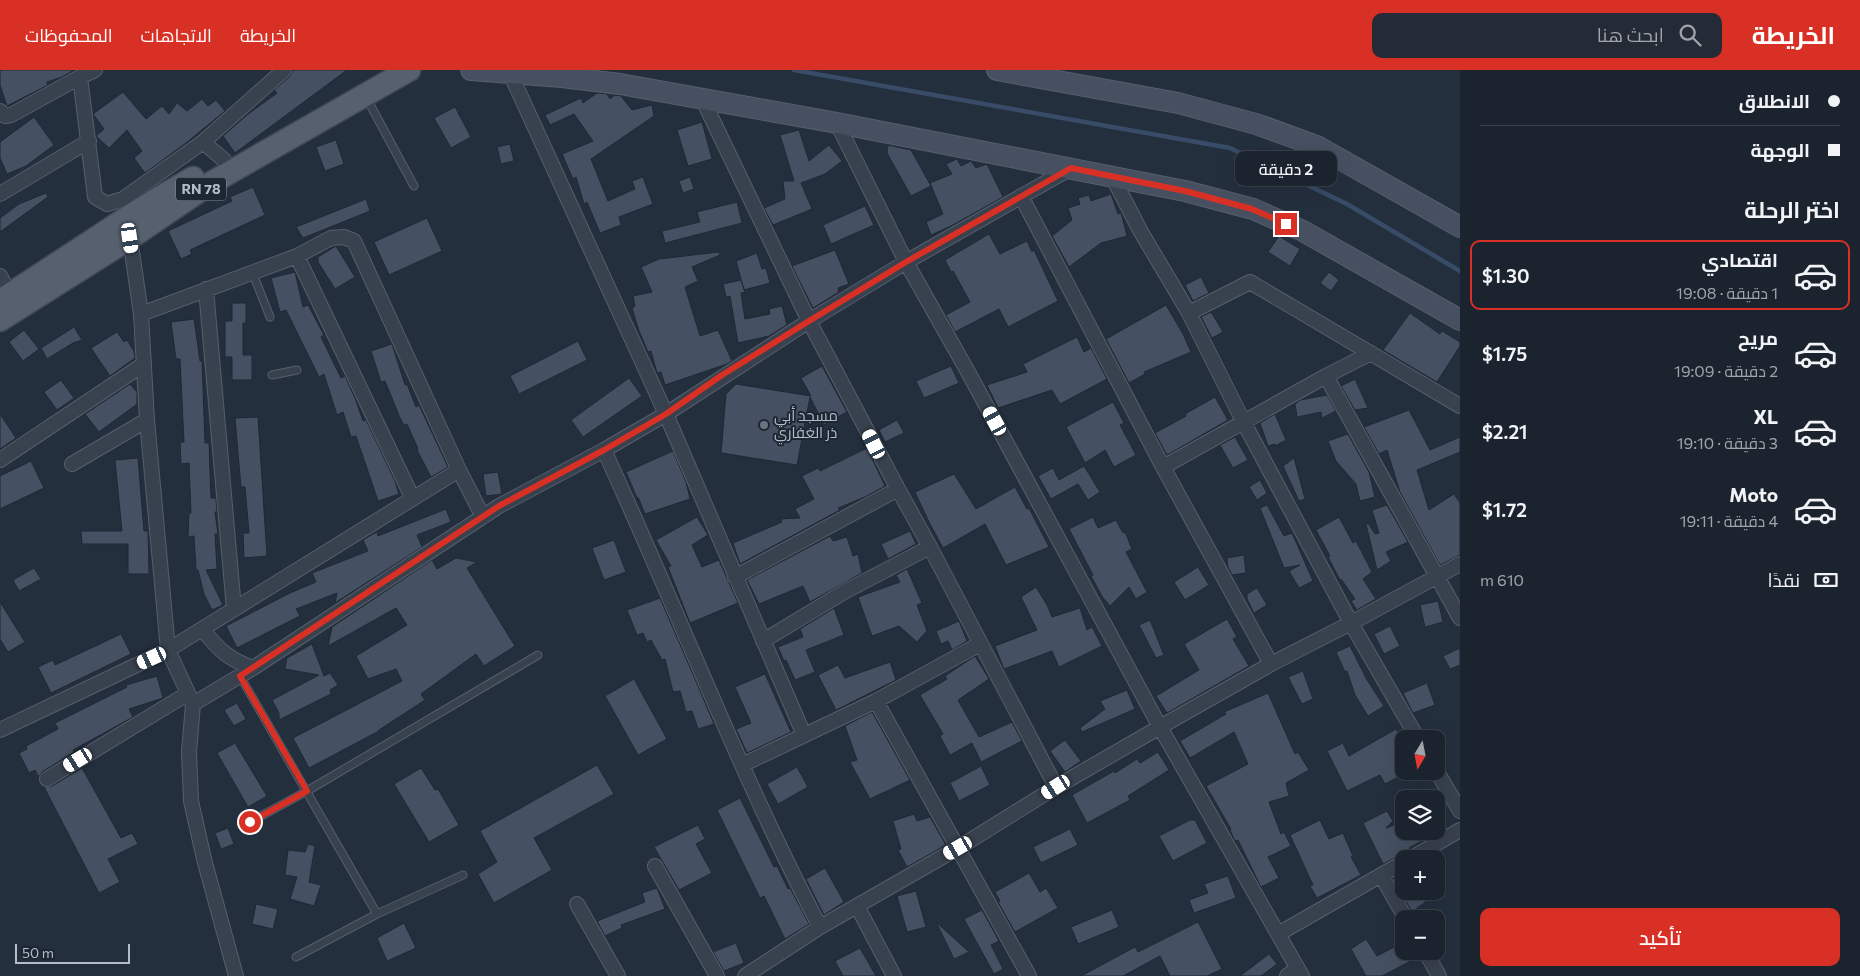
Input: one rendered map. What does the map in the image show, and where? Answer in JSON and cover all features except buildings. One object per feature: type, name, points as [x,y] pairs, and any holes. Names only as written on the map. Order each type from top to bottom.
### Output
[{"type":"main road","name":"RN 78","points":[[3,290],[224,160],[386,70]]},
{"type":"main road","name":"RN 78","points":[[0,320],[130,238],[211,183],[409,70]]},
{"type":"street","points":[[0,111],[5,116],[11,115],[95,70]]},
{"type":"street","points":[[80,77],[95,198],[107,204],[123,199],[203,142],[284,70]]},
{"type":"street","points":[[471,70],[620,84],[837,123],[1185,191],[1252,209],[1303,231],[1460,320]]},
{"type":"street","points":[[997,70],[1178,103],[1256,124],[1317,146],[1460,227]]},
{"type":"street","points":[[510,73],[666,414],[804,735]]},
{"type":"street","points":[[702,98],[809,321],[1056,787]]},
{"type":"street","points":[[837,123],[906,262],[967,370],[1160,727],[1278,934],[1295,973]]},
{"type":"street","points":[[0,194],[88,141]]},
{"type":"street","points":[[203,142],[224,160]]},
{"type":"street","points":[[47,779],[190,699],[240,676],[483,517],[666,414],[722,375],[906,262],[1071,168]]},
{"type":"street","points":[[1112,176],[1141,232],[1189,313],[1243,421],[1351,623],[1413,730]]},
{"type":"street","points":[[1021,196],[1164,467],[1271,664]]},
{"type":"street","points":[[141,314],[253,274],[297,256],[331,238],[344,237],[354,242],[459,470],[483,517]]},
{"type":"street","points":[[130,238],[141,314],[147,420],[168,650],[190,699],[189,752],[191,801],[204,859],[236,976]]},
{"type":"street","points":[[297,256],[413,498]]},
{"type":"street","points":[[1189,313],[1250,282],[1460,406]]},
{"type":"street","points":[[206,290],[234,609]]},
{"type":"street","points":[[1164,467],[1243,421],[1372,353]]},
{"type":"street","points":[[0,460],[144,364]]},
{"type":"street","points":[[1326,376],[1460,618]]},
{"type":"street","points":[[72,464],[147,420]]},
{"type":"street","points":[[604,450],[636,519],[742,765],[820,927]]},
{"type":"street","points":[[0,730],[168,650],[459,470]]},
{"type":"street","points":[[735,577],[898,489]]},
{"type":"street","points":[[763,641],[844,592],[930,547]]},
{"type":"street","points":[[752,974],[820,927],[958,848],[1056,787],[1271,664],[1460,564]]},
{"type":"street","points":[[202,629],[214,645],[234,661],[253,668]]},
{"type":"street","points":[[742,765],[876,701],[980,644]]},
{"type":"street","points":[[876,701],[1029,976]]},
{"type":"street","points":[[1442,780],[1460,811]]},
{"type":"street","points":[[1426,850],[1460,830]]},
{"type":"street","points":[[655,866],[717,976]]},
{"type":"street","points":[[1278,934],[1395,867]]},
{"type":"street","points":[[1381,875],[1401,910]]},
{"type":"street","points":[[577,904],[618,976]]},
{"type":"street","points":[[857,906],[894,976]]},
{"type":"street","points":[[1430,960],[1439,976]]},
{"type":"lane","points":[[365,96],[414,186]]},
{"type":"lane","points":[[253,274],[270,317]]},
{"type":"lane","points":[[272,375],[298,370]]},
{"type":"lane","points":[[250,822],[307,791],[538,655]]},
{"type":"lane","points":[[240,676],[377,914]]},
{"type":"lane","points":[[296,957],[377,914],[463,875]]},
{"type":"waterway","points":[[794,70],[1230,148],[1347,204],[1460,271]]},
{"type":"place","name":"مسجد أبي ذر الغفاري","points":[[764,425]]},
{"type":"route","points":[[250,822],[307,791],[240,676],[499,506],[604,450],[666,414],[722,375],[922,253],[1071,168],[1185,191],[1252,209],[1286,224]]}]
